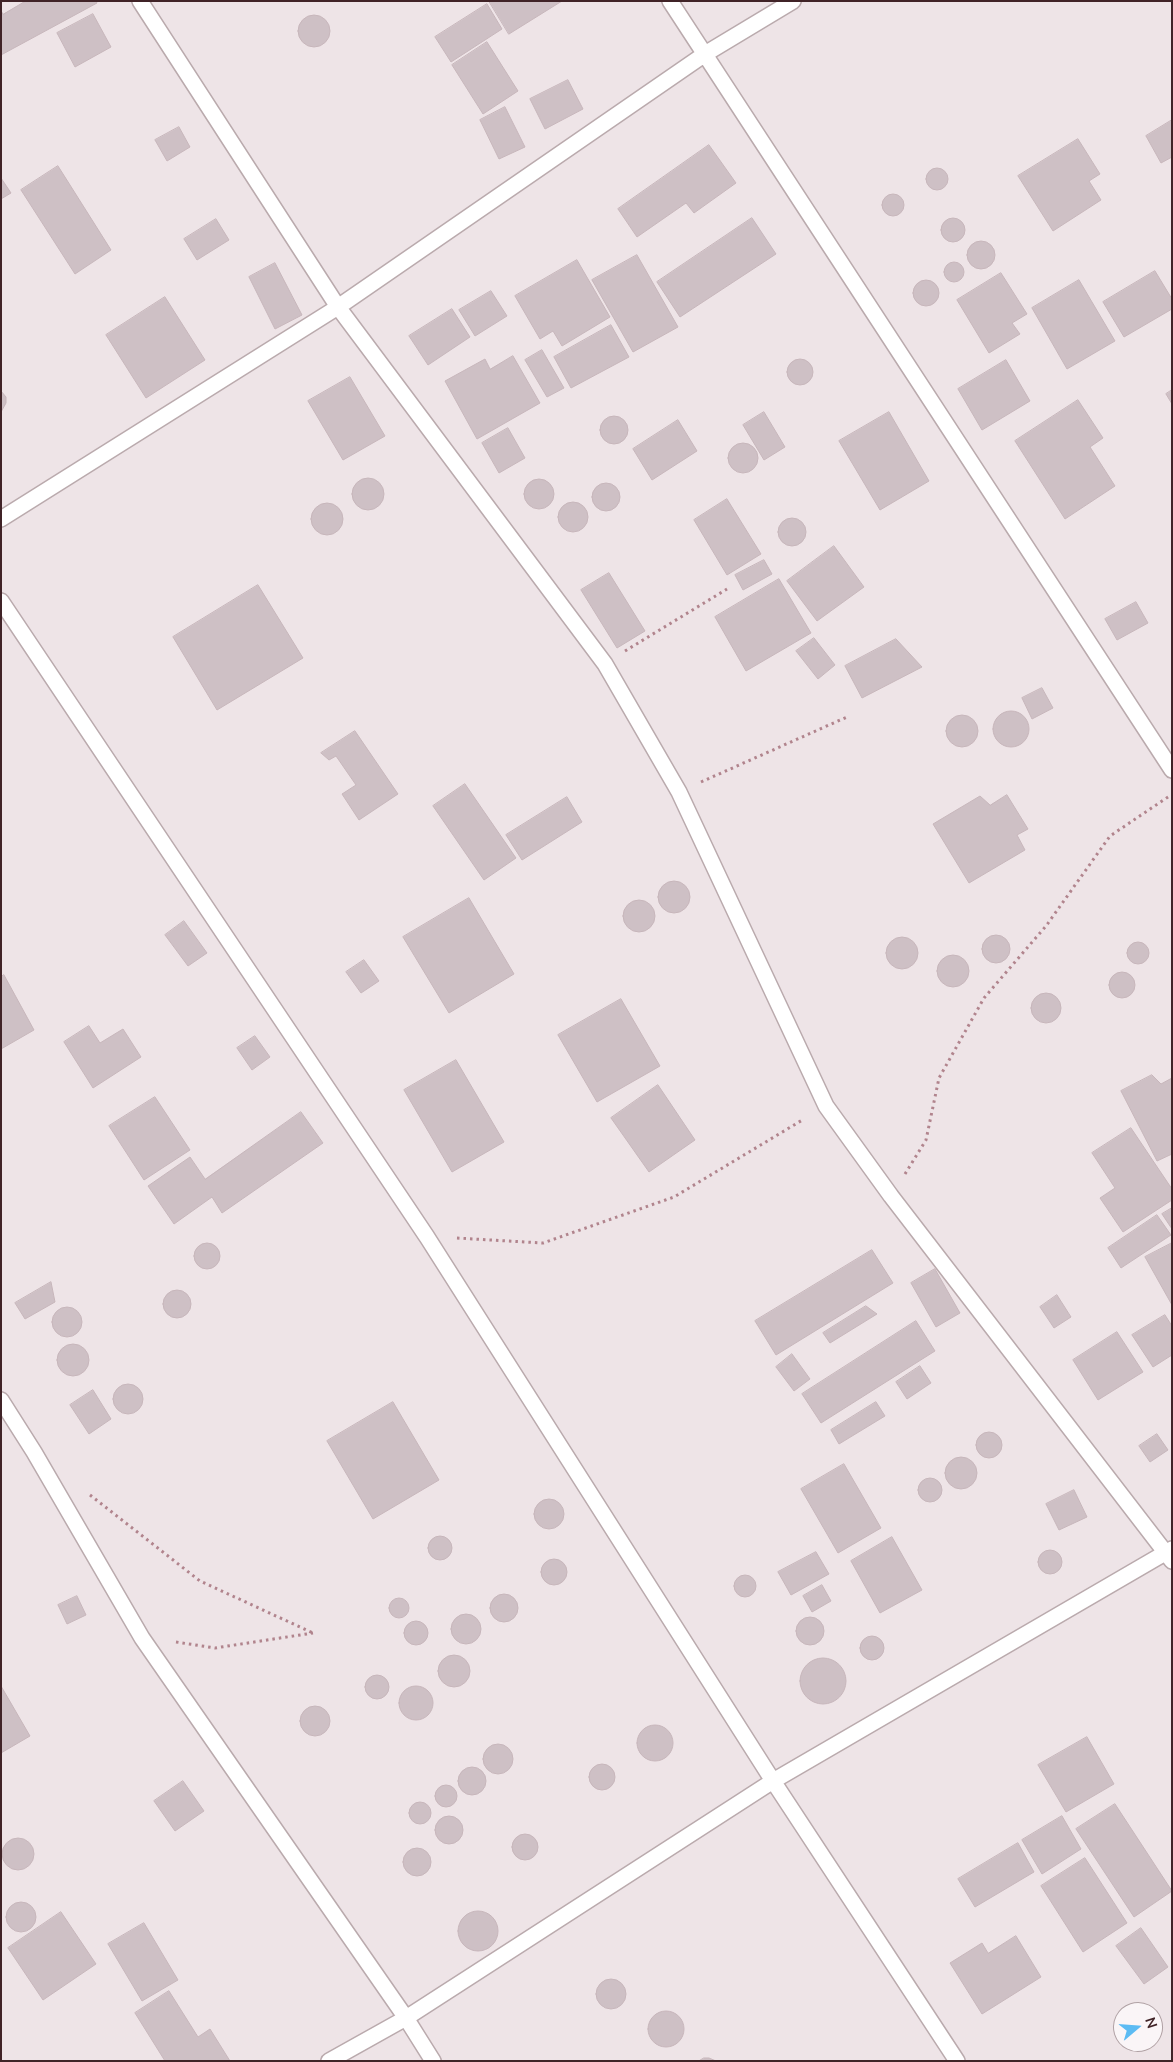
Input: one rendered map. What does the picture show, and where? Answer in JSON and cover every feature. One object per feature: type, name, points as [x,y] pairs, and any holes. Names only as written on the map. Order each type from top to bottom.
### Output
[{"type":"street","points":[[140,1],[338,307],[605,664],[679,792],[826,1106],[891,1196],[1170,1554],[773,1781],[406,2018],[329,2061]]},
{"type":"street","points":[[670,1],[1172,770]]},
{"type":"street","points":[[1,519],[338,307],[705,54],[793,1]]},
{"type":"street","points":[[1,601],[427,1237],[773,1781],[957,2061]]},
{"type":"street","points":[[1,1400],[34,1452],[142,1638],[406,2018],[433,2061]]},
{"type":"path","points":[[605,664],[727,589]]},
{"type":"path","points":[[679,792],[847,717]]},
{"type":"path","points":[[891,1196],[926,1140],[939,1078],[984,998],[1046,926],[1110,836],[1172,795]]},
{"type":"path","points":[[427,1237],[543,1243],[674,1197],[826,1106]]},
{"type":"path","points":[[87,1493],[200,1582],[313,1633],[215,1648],[142,1638]]},
{"type":"building","points":[[26,1],[96,1],[97,3],[1,55],[1,11],[3,14]]},
{"type":"building","points":[[489,1],[562,1],[509,34]]},
{"type":"building","points":[[487,4],[502,29],[451,62],[435,37]]},
{"type":"building","points":[[93,14],[111,47],[75,67],[57,33]]},
{"type":"building","points":[[314,15],[326,19],[330,31],[326,43],[314,47],[302,43],[298,31],[302,19]]},
{"type":"building","points":[[487,42],[518,91],[483,114],[452,65]]},
{"type":"building","points":[[568,80],[583,109],[545,129],[530,99]]},
{"type":"building","points":[[505,107],[525,147],[499,159],[480,120]]},
{"type":"building","points":[[1172,120],[1172,157],[1161,163],[1146,136]]},
{"type":"building","points":[[179,127],[190,147],[167,161],[155,140]]},
{"type":"building","points":[[1078,139],[1100,174],[1089,181],[1101,200],[1053,231],[1018,176]]},
{"type":"building","points":[[709,145],[736,183],[694,213],[686,203],[637,237],[618,209]]},
{"type":"building","points":[[58,166],[111,250],[75,274],[21,190]]},
{"type":"building","points":[[937,168],[945,171],[948,179],[945,187],[937,190],[929,187],[926,179],[929,171]]},
{"type":"building","points":[[1,178],[11,193],[1,199]]},
{"type":"building","points":[[893,194],[901,197],[904,205],[901,213],[893,216],[885,213],[882,205],[885,197]]},
{"type":"building","points":[[752,218],[776,254],[680,317],[657,282]]},
{"type":"building","points":[[953,218],[962,221],[965,230],[962,239],[953,242],[944,239],[941,230],[944,221]]},
{"type":"building","points":[[216,219],[229,240],[197,260],[184,239]]},
{"type":"building","points":[[981,241],[991,245],[995,255],[991,265],[981,269],[971,265],[967,255],[971,245]]},
{"type":"building","points":[[637,255],[678,327],[633,352],[592,280]]},
{"type":"building","points":[[577,260],[610,317],[562,346],[553,331],[540,339],[515,296]]},
{"type":"building","points":[[954,262],[961,265],[964,272],[961,279],[954,282],[947,279],[944,272],[947,265]]},
{"type":"building","points":[[275,263],[302,315],[275,329],[249,277]]},
{"type":"building","points":[[1155,271],[1172,299],[1172,309],[1124,337],[1103,302]]},
{"type":"building","points":[[1001,273],[1027,314],[1012,323],[1020,334],[989,353],[957,300]]},
{"type":"building","points":[[926,280],[935,284],[939,293],[935,302],[926,306],[917,302],[913,293],[917,284]]},
{"type":"building","points":[[1079,280],[1115,341],[1067,369],[1032,308]]},
{"type":"building","points":[[491,291],[507,316],[475,336],[459,310]]},
{"type":"building","points":[[165,297],[205,360],[146,398],[106,335]]},
{"type":"building","points":[[452,309],[470,337],[428,365],[409,336]]},
{"type":"building","points":[[611,325],[629,357],[571,388],[554,357]]},
{"type":"building","points":[[542,350],[564,388],[547,397],[525,360]]},
{"type":"building","points":[[513,356],[540,403],[477,439],[445,381],[485,359],[490,369]]},
{"type":"building","points":[[800,359],[809,363],[813,372],[809,381],[800,385],[791,381],[787,372],[791,363]]},
{"type":"building","points":[[1006,360],[1030,401],[982,430],[958,389]]},
{"type":"building","points":[[350,377],[385,436],[343,460],[308,401]]},
{"type":"building","points":[[1172,390],[1172,404],[1166,394]]},
{"type":"building","points":[[1,391],[6,397],[6,403],[1,412]]},
{"type":"building","points":[[1078,400],[1103,438],[1090,447],[1115,486],[1065,519],[1015,441]]},
{"type":"building","points":[[764,412],[785,447],[764,460],[743,425]]},
{"type":"building","points":[[889,412],[929,481],[880,510],[839,441]]},
{"type":"building","points":[[614,416],[624,420],[628,430],[624,440],[614,444],[604,440],[600,430],[604,420]]},
{"type":"building","points":[[678,420],[697,451],[652,480],[633,449]]},
{"type":"building","points":[[508,428],[525,458],[499,473],[482,443]]},
{"type":"building","points":[[743,443],[754,447],[758,458],[754,469],[743,473],[732,469],[728,458],[732,447]]},
{"type":"building","points":[[368,478],[380,482],[384,494],[380,506],[368,510],[356,506],[352,494],[356,482]]},
{"type":"building","points":[[539,479],[550,483],[554,494],[550,505],[539,509],[528,505],[524,494],[528,483]]},
{"type":"building","points":[[606,483],[616,487],[620,497],[616,507],[606,511],[596,507],[592,497],[596,487]]},
{"type":"building","points":[[727,499],[761,554],[727,575],[694,520]]},
{"type":"building","points":[[573,502],[584,506],[588,517],[584,528],[573,532],[562,528],[558,517],[562,506]]},
{"type":"building","points":[[327,503],[339,507],[343,519],[339,531],[327,535],[315,531],[311,519],[315,507]]},
{"type":"building","points":[[792,518],[802,522],[806,532],[802,542],[792,546],[782,542],[778,532],[782,522]]},
{"type":"building","points":[[834,546],[864,587],[817,621],[787,581]]},
{"type":"building","points":[[764,560],[772,574],[743,590],[735,575]]},
{"type":"building","points":[[609,573],[645,631],[617,648],[581,590]]},
{"type":"building","points":[[779,579],[811,633],[746,671],[715,617]]},
{"type":"building","points":[[258,585],[303,658],[217,710],[173,637]]},
{"type":"building","points":[[1136,602],[1148,623],[1117,640],[1105,619]]},
{"type":"building","points":[[814,638],[835,665],[818,679],[796,651]]},
{"type":"building","points":[[896,639],[922,667],[862,698],[845,666]]},
{"type":"building","points":[[1042,688],[1053,708],[1032,719],[1022,698]]},
{"type":"building","points":[[1011,711],[1018,712],[1024,716],[1028,722],[1028,736],[1024,742],[1018,746],[1011,747],[1004,746],[998,742],[994,736],[993,729],[994,722],[998,716],[1004,712]]},
{"type":"building","points":[[962,715],[968,716],[973,720],[977,725],[977,737],[973,742],[968,746],[962,747],[956,746],[951,742],[947,737],[946,731],[947,725],[951,720],[956,716]]},
{"type":"building","points":[[355,731],[398,794],[359,820],[342,794],[356,785],[336,756],[329,760],[321,753]]},
{"type":"building","points":[[465,784],[516,858],[484,880],[433,806]]},
{"type":"building","points":[[1007,795],[1028,829],[1017,835],[1025,850],[969,883],[933,824],[980,796],[990,805]]},
{"type":"building","points":[[567,797],[582,822],[522,860],[506,835]]},
{"type":"building","points":[[674,881],[686,885],[690,897],[686,909],[674,913],[662,909],[658,897],[662,885]]},
{"type":"building","points":[[469,898],[514,974],[449,1013],[403,937]]},
{"type":"building","points":[[639,900],[651,904],[655,916],[651,928],[639,932],[627,928],[623,916],[627,904]]},
{"type":"building","points":[[184,921],[207,953],[188,966],[165,935]]},
{"type":"building","points":[[996,935],[1006,939],[1010,949],[1006,959],[996,963],[986,959],[982,949],[986,939]]},
{"type":"building","points":[[902,937],[914,941],[918,953],[914,965],[902,969],[890,965],[886,953],[890,941]]},
{"type":"building","points":[[1138,942],[1148,949],[1149,953],[1142,963],[1138,964],[1128,957],[1127,953],[1134,943]]},
{"type":"building","points":[[953,955],[965,959],[969,971],[965,983],[953,987],[941,983],[937,971],[941,959]]},
{"type":"building","points":[[364,960],[379,981],[361,993],[346,972]]},
{"type":"building","points":[[1122,972],[1131,976],[1135,985],[1131,994],[1122,998],[1113,994],[1109,985],[1113,976]]},
{"type":"building","points":[[4,975],[34,1030],[1,1049],[1,977]]},
{"type":"building","points":[[1046,993],[1057,997],[1061,1008],[1057,1019],[1046,1023],[1035,1019],[1031,1008],[1035,997]]},
{"type":"building","points":[[621,999],[660,1066],[597,1102],[558,1035]]},
{"type":"building","points":[[89,1026],[100,1043],[123,1029],[141,1057],[93,1088],[64,1042]]},
{"type":"building","points":[[255,1036],[270,1057],[252,1070],[237,1048]]},
{"type":"building","points":[[456,1060],[504,1142],[452,1172],[404,1090]]},
{"type":"building","points":[[1152,1075],[1161,1084],[1172,1078],[1172,1154],[1157,1161],[1121,1091]]},
{"type":"building","points":[[658,1085],[695,1140],[649,1172],[611,1118]]},
{"type":"building","points":[[155,1097],[190,1150],[144,1180],[109,1126]]},
{"type":"building","points":[[301,1112],[323,1143],[222,1213],[212,1197],[174,1224],[148,1186],[190,1157],[205,1179]]},
{"type":"building","points":[[1131,1128],[1172,1189],[1172,1200],[1123,1232],[1100,1198],[1115,1188],[1092,1153]]},
{"type":"building","points":[[1172,1208],[1172,1229],[1162,1214]]},
{"type":"building","points":[[1157,1215],[1171,1235],[1121,1268],[1108,1248]]},
{"type":"building","points":[[207,1243],[216,1247],[220,1256],[216,1265],[207,1269],[198,1265],[194,1256],[198,1247]]},
{"type":"building","points":[[1172,1243],[1172,1305],[1145,1257]]},
{"type":"building","points":[[872,1250],[893,1283],[776,1355],[755,1321]]},
{"type":"building","points":[[935,1269],[960,1313],[936,1327],[911,1283]]},
{"type":"building","points":[[51,1282],[55,1302],[25,1319],[15,1303]]},
{"type":"building","points":[[177,1290],[187,1294],[191,1304],[187,1314],[177,1318],[167,1314],[163,1304],[167,1294]]},
{"type":"building","points":[[1057,1295],[1071,1317],[1054,1328],[1040,1307]]},
{"type":"building","points":[[866,1306],[877,1314],[830,1343],[823,1333]]},
{"type":"building","points":[[67,1307],[78,1311],[82,1322],[78,1333],[67,1337],[56,1333],[52,1322],[56,1311]]},
{"type":"building","points":[[1165,1315],[1172,1326],[1172,1355],[1153,1367],[1132,1335]]},
{"type":"building","points":[[916,1321],[935,1351],[821,1423],[802,1394]]},
{"type":"building","points":[[1117,1332],[1143,1372],[1098,1400],[1073,1360]]},
{"type":"building","points":[[73,1344],[79,1345],[84,1349],[88,1354],[88,1366],[84,1371],[79,1375],[73,1376],[67,1375],[62,1371],[58,1366],[57,1360],[58,1354],[62,1349],[67,1345]]},
{"type":"building","points":[[792,1354],[810,1379],[794,1391],[776,1367]]},
{"type":"building","points":[[920,1366],[931,1383],[907,1399],[896,1382]]},
{"type":"building","points":[[128,1384],[134,1385],[142,1393],[142,1405],[134,1413],[128,1414],[122,1413],[114,1405],[113,1399],[114,1393],[122,1385]]},
{"type":"building","points":[[93,1390],[111,1419],[89,1434],[70,1405]]},
{"type":"building","points":[[393,1402],[439,1480],[373,1519],[327,1441]]},
{"type":"building","points":[[876,1402],[885,1416],[839,1444],[831,1430]]},
{"type":"building","points":[[989,1432],[998,1436],[1002,1445],[998,1454],[989,1458],[980,1454],[976,1445],[980,1436]]},
{"type":"building","points":[[1157,1434],[1168,1450],[1150,1462],[1139,1446]]},
{"type":"building","points":[[961,1457],[972,1462],[977,1473],[972,1484],[961,1489],[950,1484],[945,1473],[950,1462]]},
{"type":"building","points":[[844,1464],[881,1528],[838,1553],[801,1489]]},
{"type":"building","points":[[930,1478],[935,1479],[941,1485],[941,1495],[935,1501],[930,1502],[925,1501],[919,1495],[918,1490],[919,1485],[925,1479]]},
{"type":"building","points":[[1074,1490],[1087,1517],[1059,1530],[1046,1504]]},
{"type":"building","points":[[549,1499],[560,1503],[564,1514],[560,1525],[549,1529],[538,1525],[534,1514],[538,1503]]},
{"type":"building","points":[[440,1536],[448,1540],[452,1548],[448,1556],[440,1560],[432,1556],[428,1548],[432,1540]]},
{"type":"building","points":[[892,1537],[922,1590],[880,1613],[851,1561]]},
{"type":"building","points":[[1050,1550],[1059,1553],[1062,1562],[1059,1571],[1050,1574],[1041,1571],[1038,1562],[1041,1553]]},
{"type":"building","points":[[816,1552],[829,1574],[791,1595],[778,1572]]},
{"type":"building","points":[[554,1559],[563,1563],[567,1572],[563,1581],[554,1585],[545,1581],[541,1572],[545,1563]]},
{"type":"building","points":[[745,1575],[753,1578],[756,1586],[753,1594],[745,1597],[737,1594],[734,1586],[737,1578]]},
{"type":"building","points":[[822,1585],[831,1601],[812,1612],[803,1596]]},
{"type":"building","points":[[504,1594],[514,1598],[518,1608],[514,1618],[504,1622],[494,1618],[490,1608],[494,1598]]},
{"type":"building","points":[[77,1596],[86,1615],[67,1624],[58,1605]]},
{"type":"building","points":[[399,1598],[406,1601],[409,1608],[406,1615],[399,1618],[392,1615],[389,1608],[392,1601]]},
{"type":"building","points":[[466,1614],[472,1615],[480,1623],[480,1635],[472,1643],[466,1644],[460,1643],[452,1635],[451,1629],[452,1623],[460,1615]]},
{"type":"building","points":[[810,1617],[820,1621],[824,1631],[820,1641],[810,1645],[800,1641],[796,1631],[800,1621]]},
{"type":"building","points":[[416,1621],[425,1624],[428,1633],[425,1642],[416,1645],[407,1642],[404,1633],[407,1624]]},
{"type":"building","points":[[872,1636],[881,1639],[884,1648],[881,1657],[872,1660],[863,1657],[860,1648],[863,1639]]},
{"type":"building","points":[[454,1655],[465,1660],[470,1671],[465,1682],[454,1687],[443,1682],[438,1671],[443,1660]]},
{"type":"building","points":[[823,1658],[836,1662],[842,1668],[846,1681],[842,1694],[836,1700],[823,1704],[810,1700],[804,1694],[800,1681],[804,1668],[810,1662]]},
{"type":"building","points":[[377,1675],[386,1678],[389,1687],[386,1696],[377,1699],[368,1696],[365,1687],[368,1678]]},
{"type":"building","points":[[1,1686],[30,1736],[1,1753]]},
{"type":"building","points":[[416,1686],[428,1691],[433,1703],[428,1715],[416,1720],[404,1715],[399,1703],[404,1691]]},
{"type":"building","points":[[315,1706],[326,1710],[330,1721],[326,1732],[315,1736],[304,1732],[300,1721],[304,1710]]},
{"type":"building","points":[[655,1725],[662,1726],[668,1730],[672,1736],[672,1750],[668,1756],[662,1760],[655,1761],[648,1760],[642,1756],[638,1750],[637,1743],[638,1736],[642,1730],[648,1726]]},
{"type":"building","points":[[1087,1737],[1114,1784],[1066,1812],[1038,1765]]},
{"type":"building","points":[[498,1744],[504,1745],[512,1753],[512,1765],[504,1773],[498,1774],[492,1773],[484,1765],[483,1759],[484,1753],[492,1745]]},
{"type":"building","points":[[602,1764],[611,1768],[615,1777],[611,1786],[602,1790],[593,1786],[589,1777],[593,1768]]},
{"type":"building","points":[[472,1767],[482,1771],[486,1781],[482,1791],[472,1795],[462,1791],[458,1781],[462,1771]]},
{"type":"building","points":[[183,1781],[204,1811],[175,1831],[154,1801]]},
{"type":"building","points":[[446,1785],[454,1788],[457,1796],[454,1804],[446,1807],[438,1804],[435,1796],[438,1788]]},
{"type":"building","points":[[420,1802],[428,1805],[431,1813],[428,1821],[420,1824],[412,1821],[409,1813],[412,1805]]},
{"type":"building","points":[[1115,1804],[1172,1891],[1134,1917],[1076,1829]]},
{"type":"building","points":[[449,1816],[459,1820],[463,1830],[459,1840],[449,1844],[439,1840],[435,1830],[439,1820]]},
{"type":"building","points":[[1062,1816],[1081,1849],[1042,1874],[1022,1840]]},
{"type":"building","points":[[525,1834],[534,1838],[538,1847],[534,1856],[525,1860],[516,1856],[512,1847],[516,1838]]},
{"type":"building","points":[[18,1838],[29,1843],[34,1854],[29,1865],[18,1870],[7,1865],[2,1854],[7,1843]]},
{"type":"building","points":[[1018,1843],[1034,1872],[975,1907],[958,1879]]},
{"type":"building","points":[[417,1848],[427,1852],[431,1862],[427,1872],[417,1876],[407,1872],[403,1862],[407,1852]]},
{"type":"building","points":[[1085,1858],[1127,1923],[1083,1952],[1041,1886]]},
{"type":"building","points":[[21,1902],[32,1906],[36,1917],[32,1928],[21,1932],[10,1928],[6,1917],[10,1906]]},
{"type":"building","points":[[478,1911],[492,1917],[498,1931],[492,1945],[478,1951],[464,1945],[458,1931],[464,1917]]},
{"type":"building","points":[[61,1912],[96,1964],[43,2000],[8,1948]]},
{"type":"building","points":[[144,1923],[178,1980],[142,2001],[108,1944]]},
{"type":"building","points":[[1141,1928],[1168,1967],[1144,1984],[1116,1946]]},
{"type":"building","points":[[1016,1936],[1041,1977],[982,2014],[950,1963],[982,1943],[988,1953]]},
{"type":"building","points":[[611,1979],[617,1980],[625,1988],[625,2000],[617,2008],[611,2009],[605,2008],[597,2000],[596,1994],[597,1988],[605,1980]]},
{"type":"building","points":[[169,1991],[198,2037],[210,2029],[230,2061],[165,2061],[135,2013]]},
{"type":"building","points":[[666,2011],[673,2012],[679,2016],[683,2022],[683,2036],[679,2042],[673,2046],[666,2047],[659,2046],[653,2042],[649,2036],[648,2029],[649,2022],[653,2016],[659,2012]]},
{"type":"building","points":[[709,2058],[716,2061],[699,2061]]}]
